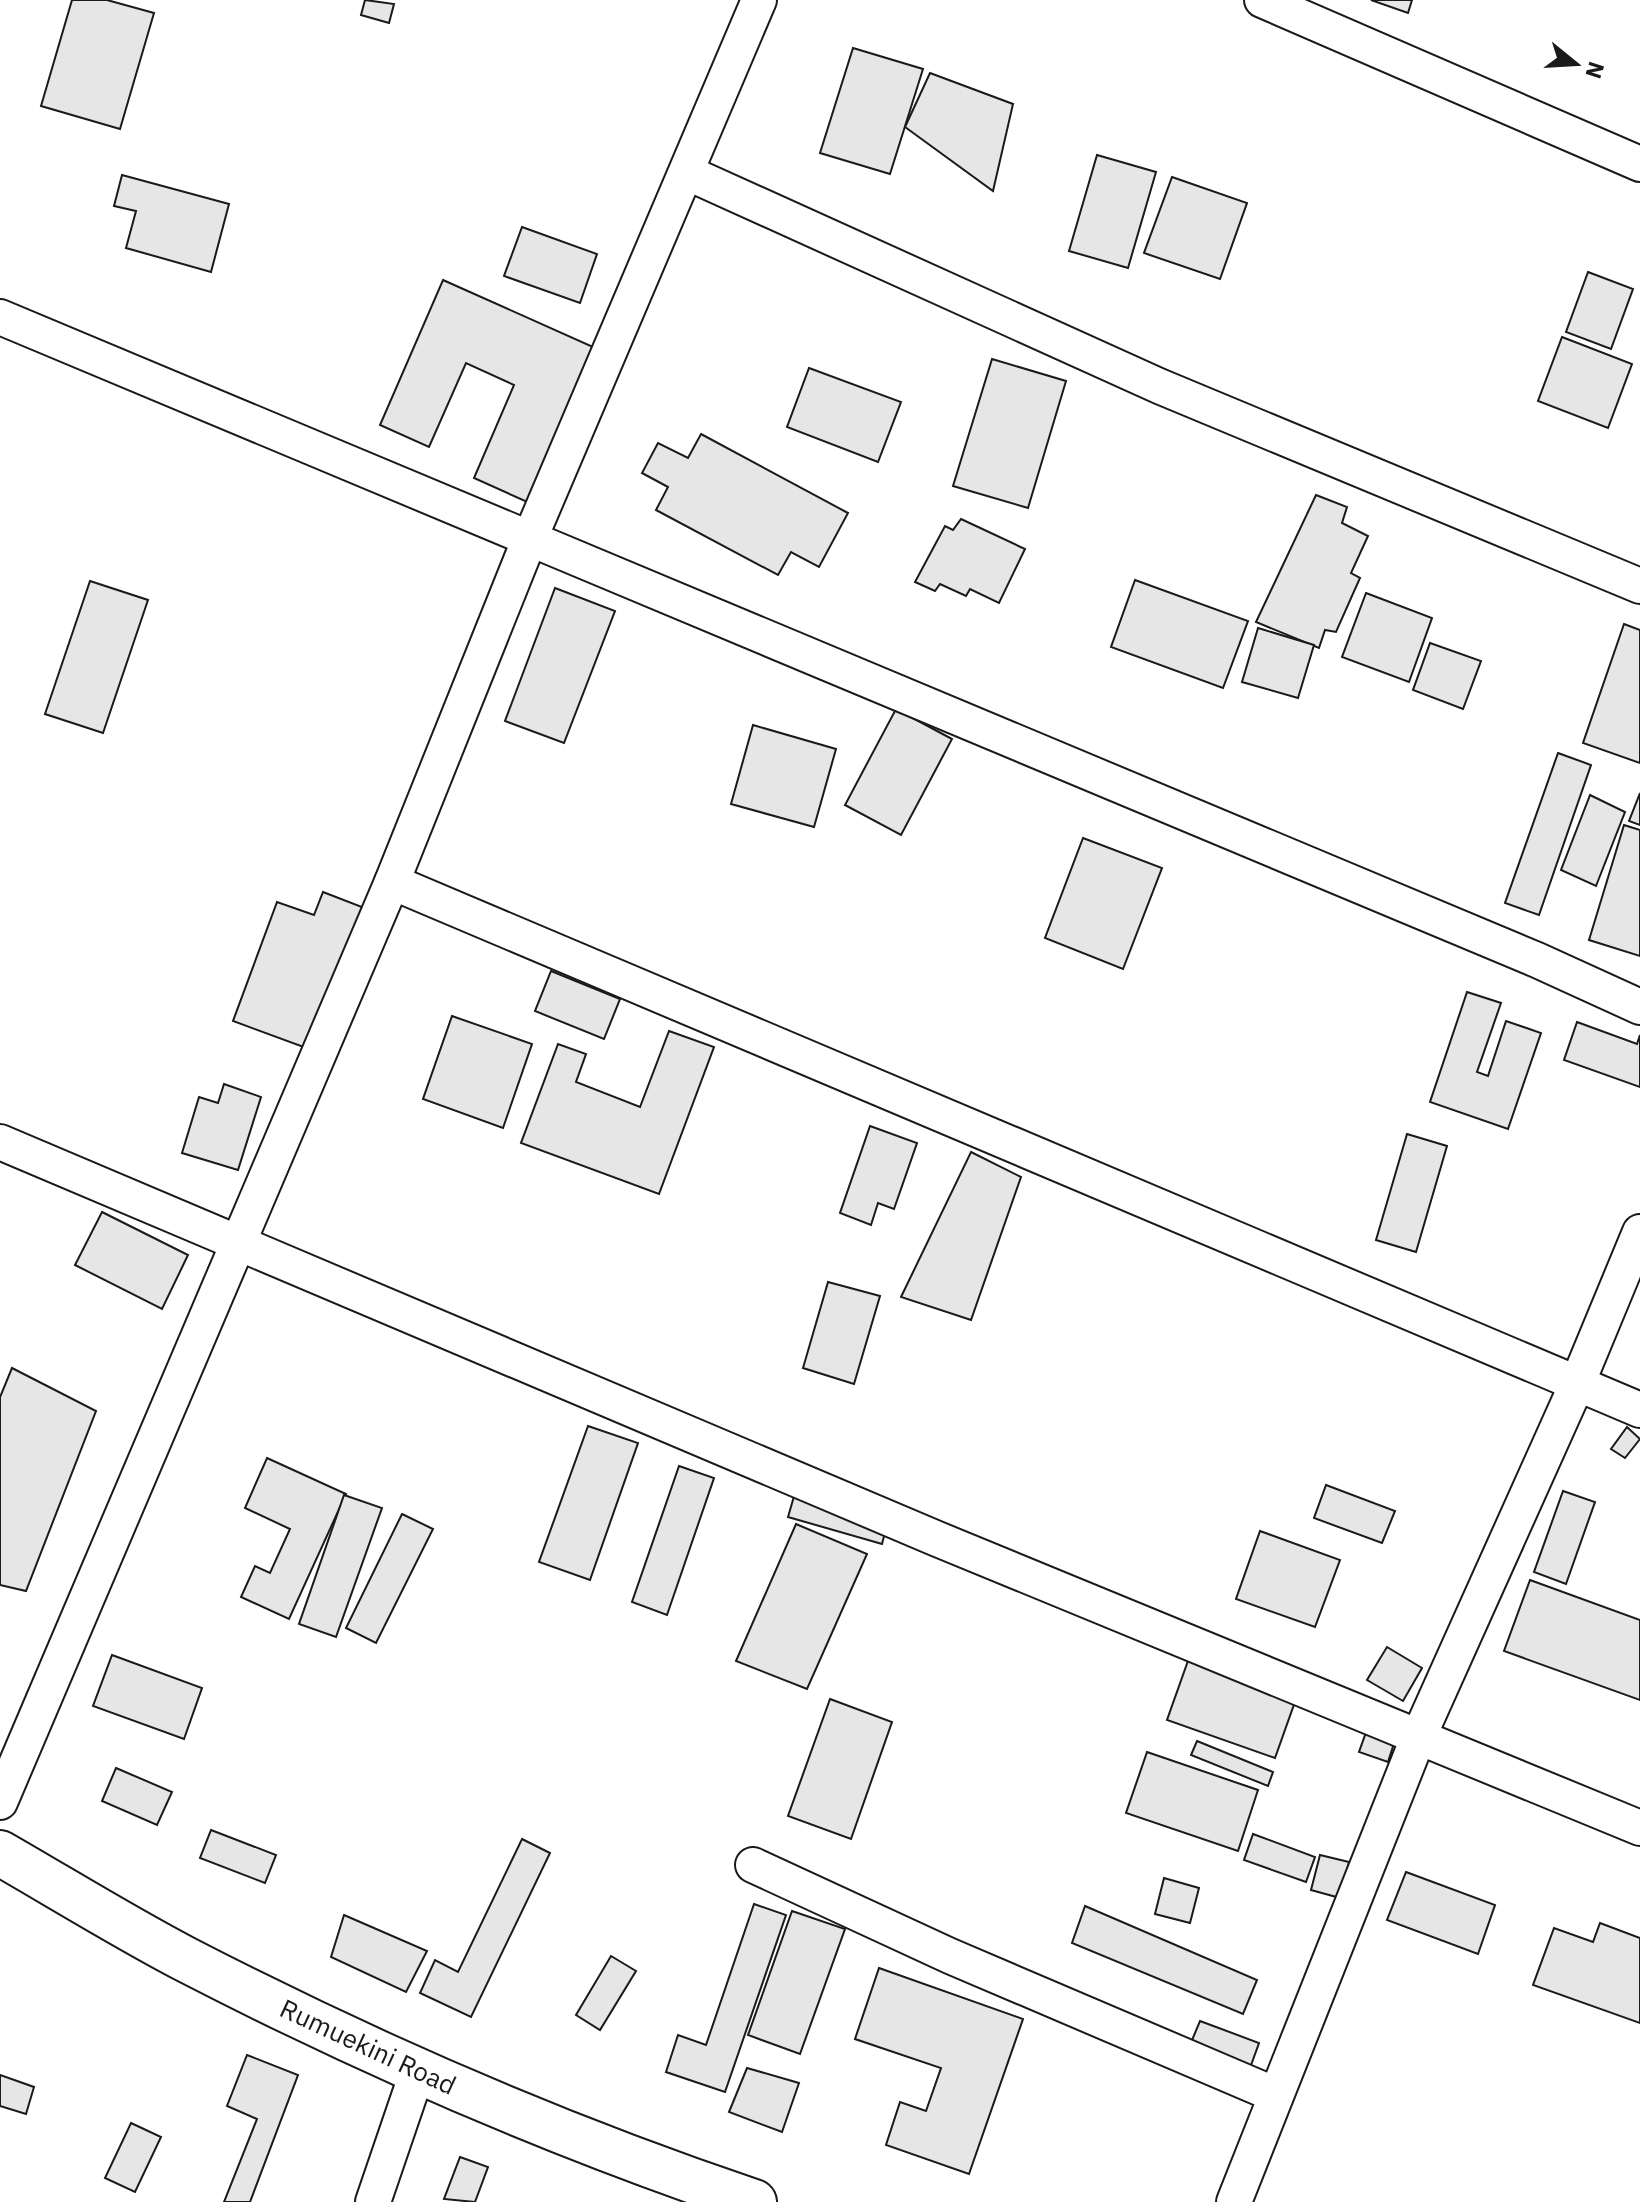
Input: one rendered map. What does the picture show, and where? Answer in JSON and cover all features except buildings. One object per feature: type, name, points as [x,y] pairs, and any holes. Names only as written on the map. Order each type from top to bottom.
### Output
[{"type":"street","points":[[0,1802],[392,882],[530,538],[688,173],[759,0]]},
{"type":"street","points":[[1262,0],[1640,164]]},
{"type":"street","points":[[688,173],[1159,386],[1640,586]]},
{"type":"street","points":[[0,317],[1640,1007]]},
{"type":"street","points":[[392,882],[1640,1410]]},
{"type":"street","points":[[0,1142],[239,1245],[1640,1828]]},
{"type":"street","points":[[1234,2202],[1418,1738],[1577,1384],[1640,1232]]},
{"type":"street","name":"Rumuekini Road","points":[[0,1853],[183,1958],[417,2073],[638,2163],[754,2202]]},
{"type":"street","points":[[753,1865],[950,1956],[1276,2095]]},
{"type":"street","points":[[373,2202],[417,2073]]}]
